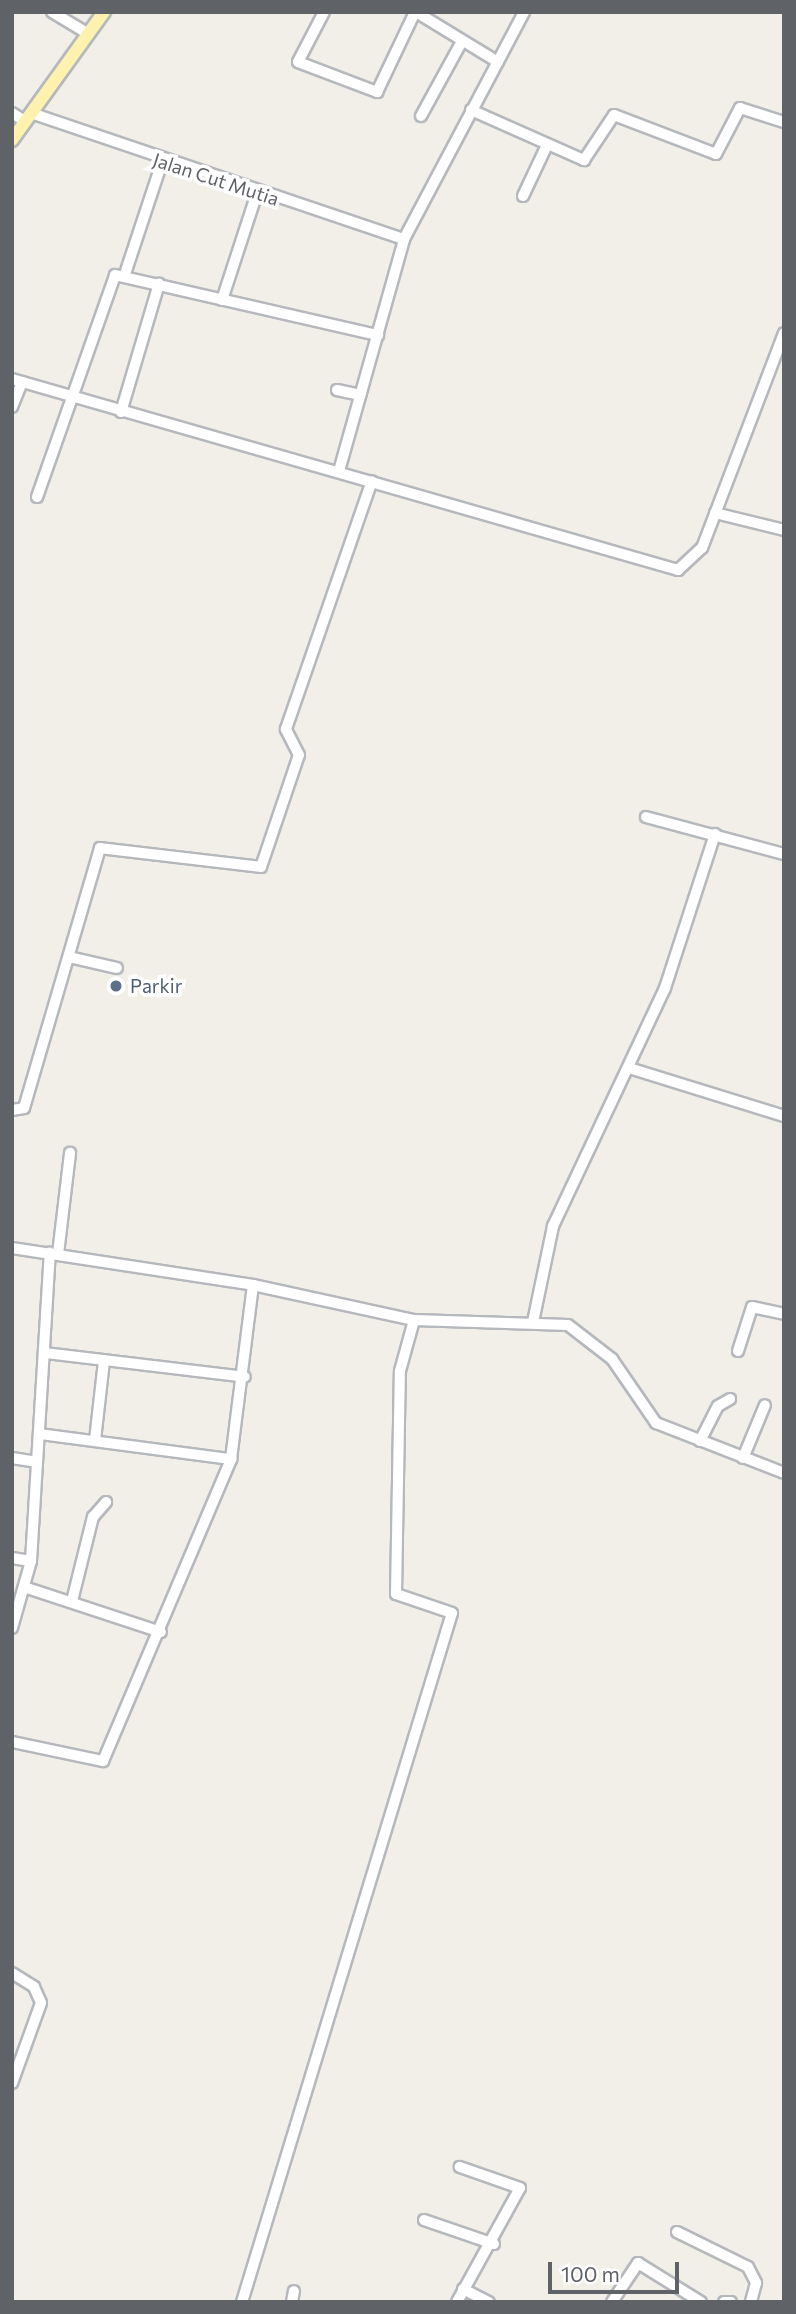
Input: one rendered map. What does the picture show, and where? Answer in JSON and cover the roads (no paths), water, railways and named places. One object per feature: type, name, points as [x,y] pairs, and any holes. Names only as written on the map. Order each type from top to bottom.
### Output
[{"type":"main road","points":[[12,140],[104,12]]},
{"type":"street","points":[[52,12],[87,33]]},
{"type":"street","points":[[324,12],[298,62],[377,92],[415,12],[498,62]]},
{"type":"street","points":[[339,471],[404,239],[524,12]]},
{"type":"street","points":[[421,117],[462,41]]},
{"type":"street","points":[[471,110],[547,145],[588,159],[616,115],[716,155],[740,108],[784,122]]},
{"type":"street","name":"Jalan Cut Mutia","points":[[12,113],[404,239]]},
{"type":"street","points":[[523,196],[547,145]]},
{"type":"street","points":[[125,274],[162,162]]},
{"type":"street","points":[[222,300],[257,193]]},
{"type":"street","points":[[37,497],[75,400],[111,279],[125,274],[222,300],[378,335]]},
{"type":"street","points":[[121,412],[159,284]]},
{"type":"street","points":[[12,408],[17,380],[75,400],[339,471],[674,570],[696,558],[784,333]]},
{"type":"street","points":[[337,390],[360,395]]},
{"type":"street","points":[[12,1110],[24,1108],[103,846],[261,867],[299,755],[286,729],[372,481]]},
{"type":"street","points":[[715,513],[784,530]]},
{"type":"street","points":[[646,817],[784,854]]},
{"type":"street","points":[[533,1322],[553,1226],[629,1068],[677,958],[715,834]]},
{"type":"street","points":[[69,957],[117,968]]},
{"type":"street","points":[[629,1068],[784,1116]]},
{"type":"street","points":[[12,1628],[31,1560],[36,1462],[54,1253],[70,1153]]},
{"type":"street","points":[[12,1248],[253,1285],[414,1320],[533,1322],[585,1334],[612,1359],[656,1423],[784,1473]]},
{"type":"street","points":[[12,1742],[100,1763],[161,1632],[231,1459],[245,1377],[253,1285]]},
{"type":"street","points":[[738,1351],[752,1307],[784,1314]]},
{"type":"street","points":[[242,2302],[453,1614],[396,1594],[400,1371],[414,1320]]},
{"type":"street","points":[[45,1353],[245,1377]]},
{"type":"street","points":[[95,1440],[104,1362]]},
{"type":"street","points":[[700,1441],[718,1406],[730,1399]]},
{"type":"street","points":[[743,1458],[765,1405]]},
{"type":"street","points":[[40,1434],[231,1459]]},
{"type":"street","points":[[12,1458],[36,1462]]},
{"type":"street","points":[[72,1601],[93,1517],[106,1502]]},
{"type":"street","points":[[12,1558],[31,1560]]},
{"type":"street","points":[[24,1587],[161,1632]]},
{"type":"street","points":[[12,1973],[34,1987],[41,2003],[12,2083]]},
{"type":"street","points":[[457,2302],[494,2244],[519,2187],[460,2167]]},
{"type":"street","points":[[424,2220],[494,2244]]},
{"type":"street","points":[[677,2232],[748,2267],[756,2283],[751,2302]]},
{"type":"street","points":[[612,2302],[638,2263],[701,2302]]},
{"type":"street","points":[[463,2289],[487,2301]]},
{"type":"street","points":[[724,2302],[731,2302]]},
{"type":"place","name":"Parkir","points":[[116,986]]}]
